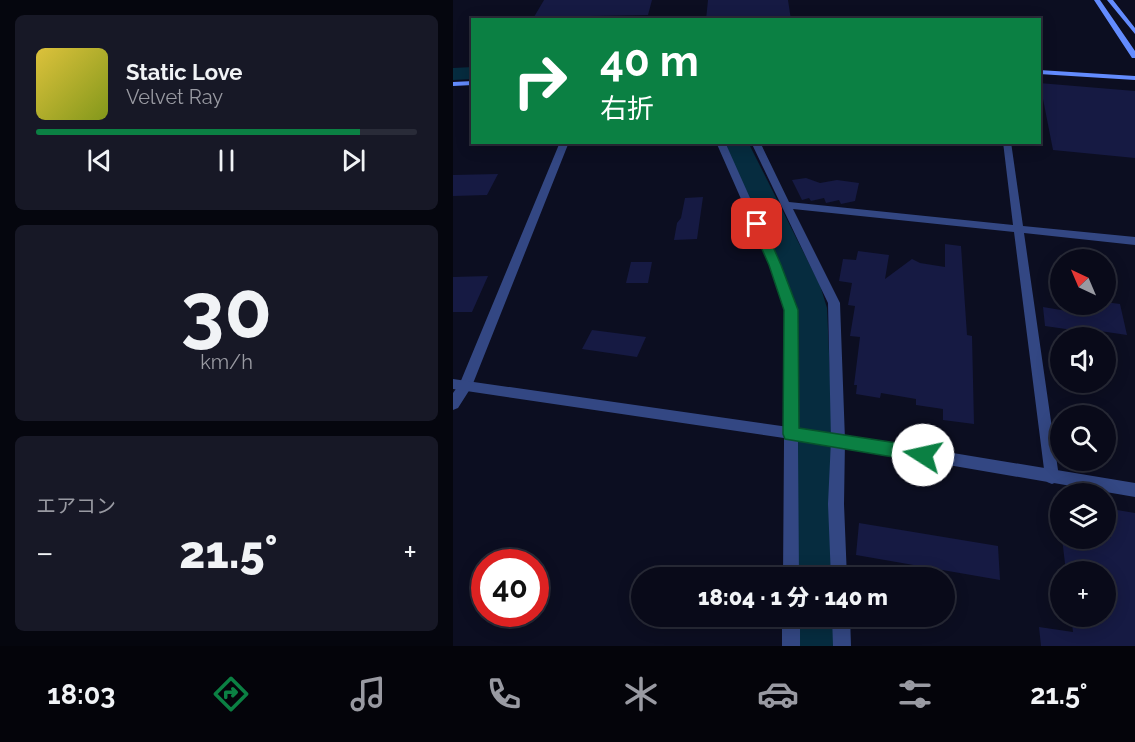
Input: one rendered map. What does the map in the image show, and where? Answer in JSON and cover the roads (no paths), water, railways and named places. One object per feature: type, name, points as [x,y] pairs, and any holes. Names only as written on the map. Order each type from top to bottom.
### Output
[{"type":"main road","points":[[1097,0],[1135,56]]},
{"type":"main road","points":[[1110,0],[1135,32]]},
{"type":"main road","points":[[1041,72],[1135,78]]},
{"type":"main road","points":[[453,84],[471,83]]},
{"type":"street","points":[[453,404],[459,385],[564,144]]},
{"type":"street","points":[[721,144],[775,265],[791,310],[791,567]]},
{"type":"street","points":[[756,144],[834,303],[839,567]]},
{"type":"street","points":[[1007,144],[1052,477]]},
{"type":"street","points":[[786,205],[1135,241]]},
{"type":"street","points":[[459,385],[837,440],[1135,490]]},
{"type":"street","points":[[791,627],[791,646]]},
{"type":"street","points":[[841,627],[842,646]]},
{"type":"waterway","points":[[453,74],[471,73]]},
{"type":"waterway","points":[[736,144],[804,285],[810,308],[815,567]]},
{"type":"waterway","points":[[816,627],[817,646]]}]
